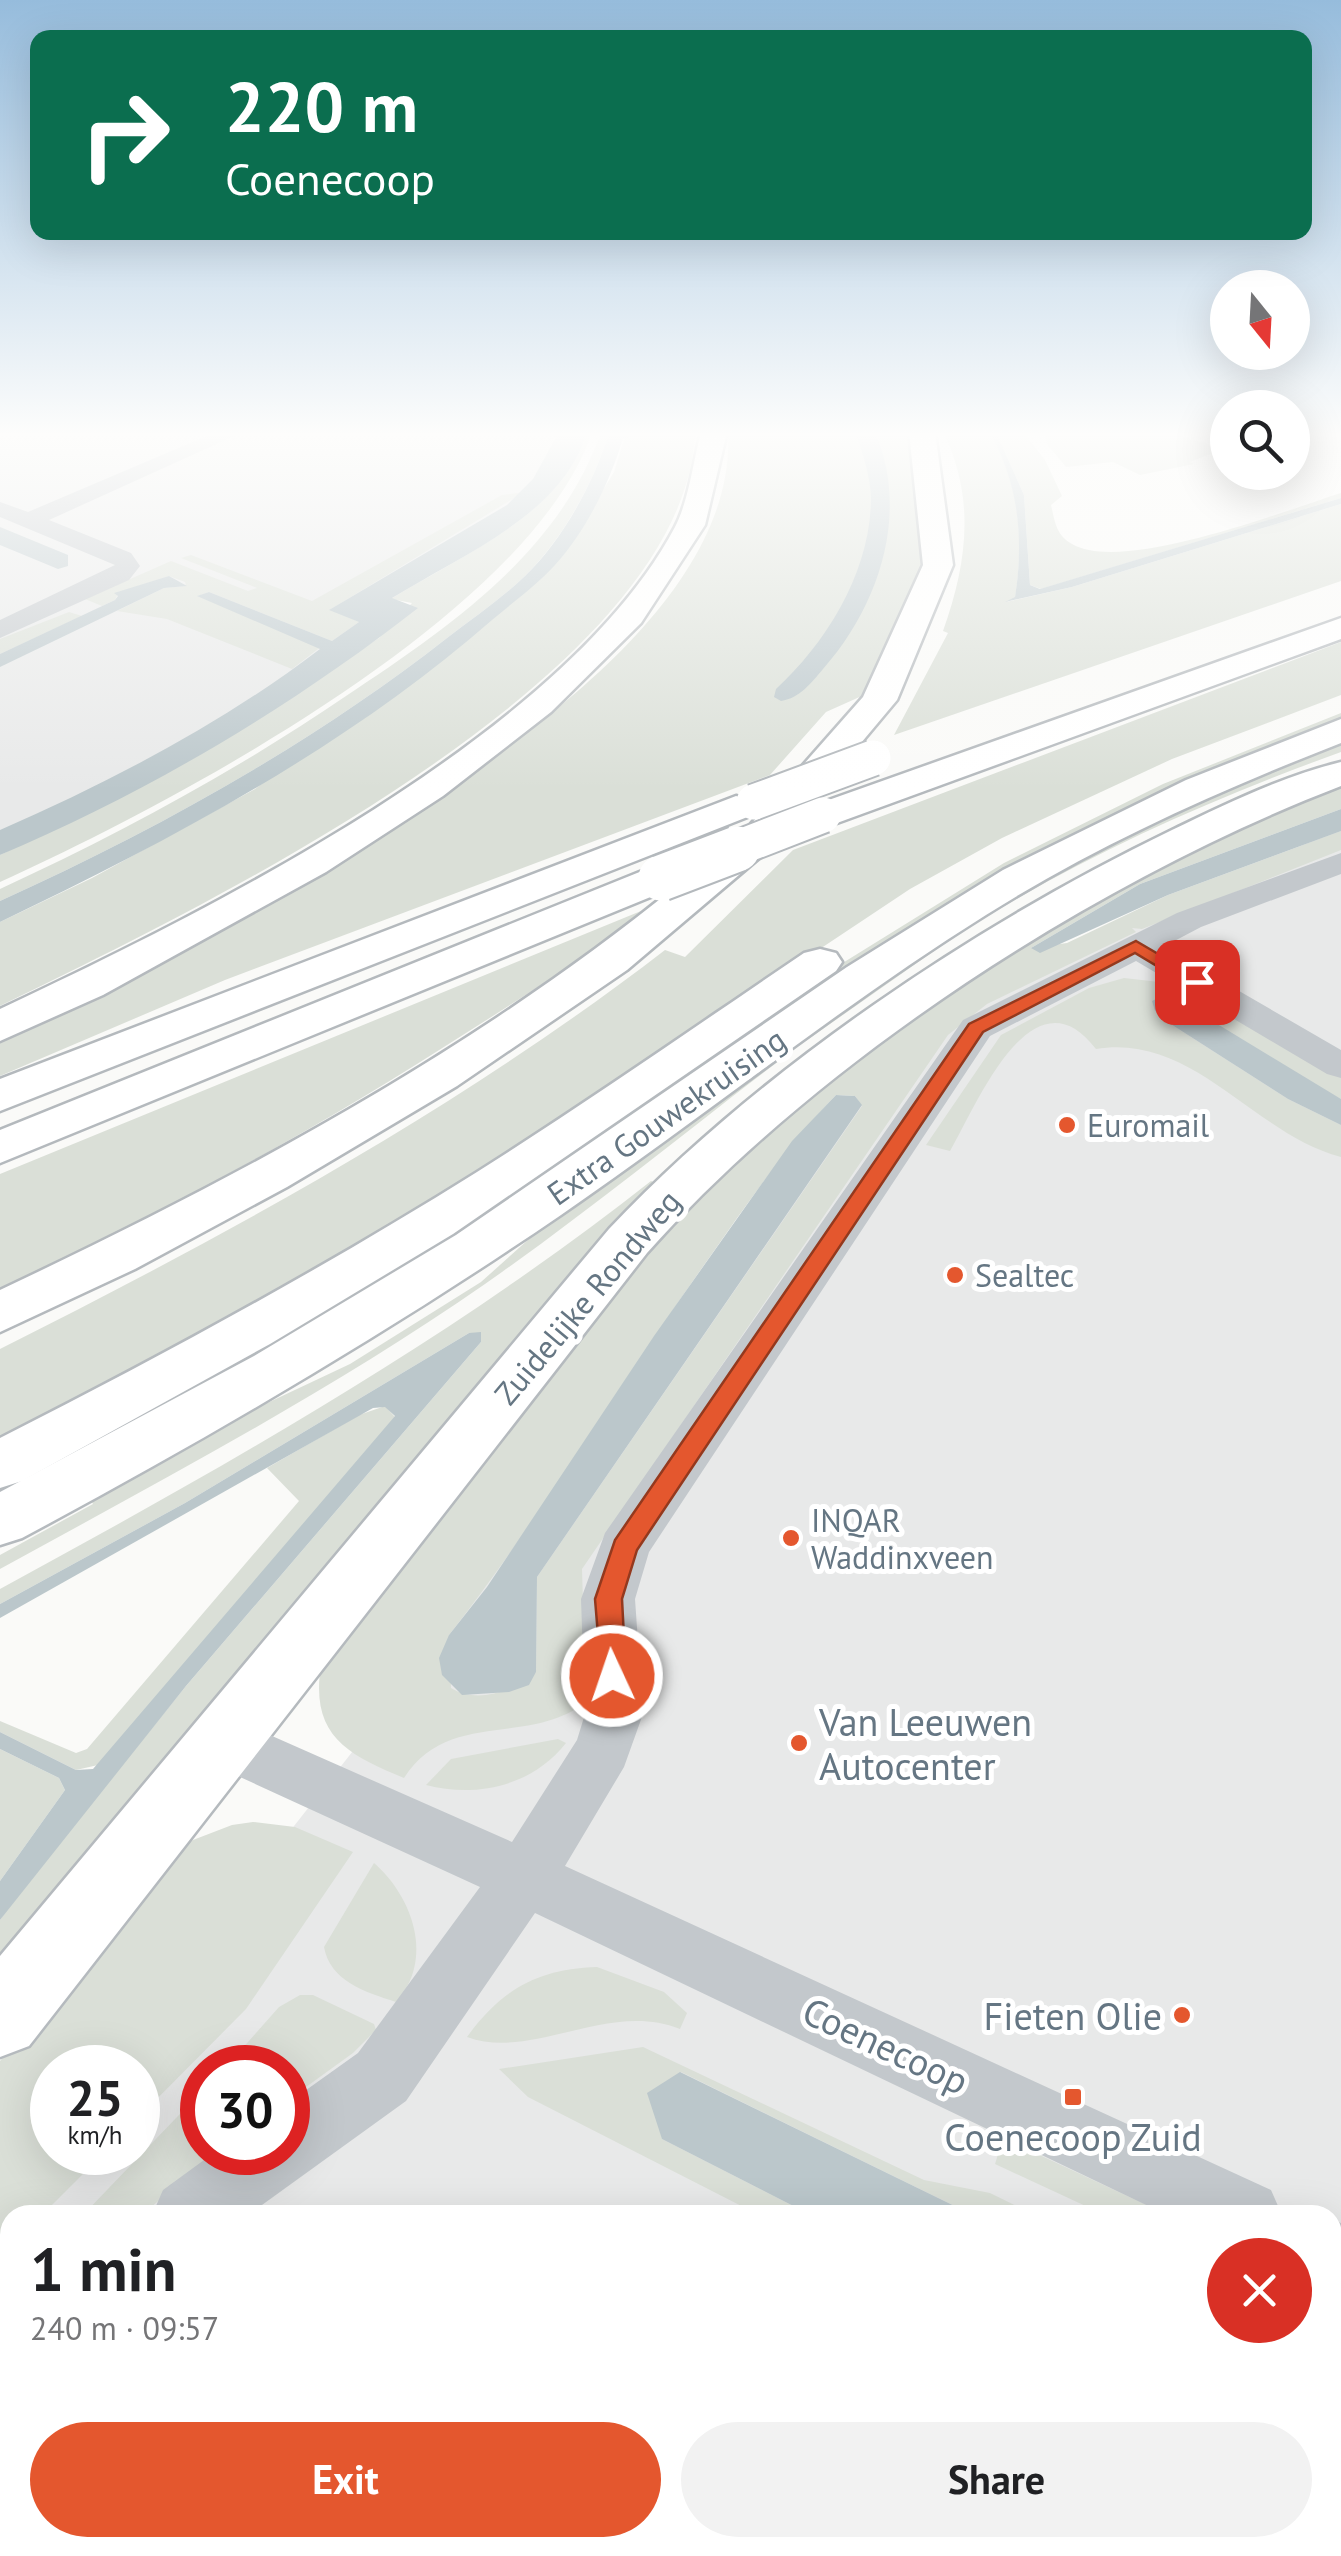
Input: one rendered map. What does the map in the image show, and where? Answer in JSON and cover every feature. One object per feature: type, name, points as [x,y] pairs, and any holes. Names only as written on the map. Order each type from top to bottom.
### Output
[{"type":"main road","points":[[0,1027],[208,921],[398,808],[530,711],[632,613],[656,586],[677,551]]},
{"type":"main road","points":[[0,1313],[250,1186],[384,1110],[535,1014],[638,941],[734,862],[830,766],[889,685],[929,606],[940,551]]},
{"type":"main road","points":[[0,1148],[661,878],[1341,628]]},
{"type":"main road","name":"Extra Gouwekruising","points":[[0,1464],[160,1381],[391,1249],[951,880],[1116,794],[1341,704]]},
{"type":"main road","name":"Extra Gouwekruising","points":[[0,1521],[242,1389],[412,1288],[1004,886],[1172,800],[1341,730]]},
{"type":"main road","points":[[0,1096],[888,752]]},
{"type":"main road","name":"Zuidelijke Rondweg","points":[[0,2018],[628,1241],[715,1151],[819,1070],[1026,923],[1178,839],[1341,773]]},
{"type":"street","points":[[0,630],[120,574],[128,566],[122,558],[106,551]]},
{"type":"street","points":[[310,2128],[382,2077],[524,1877],[603,1749],[614,1714],[608,1599],[624,1548],[976,1028],[1189,920],[1341,864]]},
{"type":"street","points":[[1136,946],[1341,1066]]},
{"type":"street","name":"Coenecoop","points":[[224,1742],[524,1877],[1225,2205]]},
{"type":"street","points":[[202,2205],[244,2175]]},
{"type":"shaded area","points":[[0,551],[462,551],[247,712],[0,841]]},
{"type":"shaded area","points":[[15,551],[59,551],[68,555],[68,566],[58,569]]},
{"type":"shaded area","points":[[401,551],[426,551],[331,609],[359,622],[332,641],[209,592],[198,596],[322,646],[292,669],[167,619],[117,611],[164,588],[186,586],[169,576],[125,593],[119,591],[115,600],[102,606],[85,599],[171,561],[248,591],[257,588],[181,558],[191,555],[312,601]]},
{"type":"shaded area","points":[[429,551],[474,551],[392,598],[418,608],[270,713],[110,804],[0,855],[0,830],[166,749],[245,702],[320,649],[197,596],[209,592],[332,641],[359,622],[329,610]]},
{"type":"shaded area","points":[[472,551],[513,551],[423,634],[337,697],[156,805],[0,882],[0,855],[180,765],[379,638],[412,603],[391,599]]},
{"type":"shaded area","points":[[529,551],[546,551],[497,600],[342,714],[174,815],[0,901],[0,889],[134,823],[305,724],[423,643],[496,584]]},
{"type":"shaded area","points":[[547,551],[567,551],[533,586],[378,709],[256,788],[129,858],[0,922],[0,901],[174,815],[287,749],[395,677],[497,600]]},
{"type":"shaded area","points":[[652,551],[610,612],[523,696],[417,775],[303,847],[189,911],[0,1006],[0,922],[92,878],[255,789],[564,554]]},
{"type":"shaded area","points":[[696,551],[932,551],[864,695],[826,712],[770,775],[225,980],[0,1076],[0,1042],[152,964],[263,901],[502,751],[572,696],[635,636],[686,571]]},
{"type":"shaded area","points":[[884,551],[860,617],[805,689],[781,701],[774,697],[776,689],[828,628],[863,553]]},
{"type":"shaded area","points":[[962,551],[1019,551],[1015,598],[1006,602],[1072,587],[1188,551],[1341,551],[1341,581],[894,735],[948,633],[943,631]]},
{"type":"shaded area","points":[[1019,551],[1028,551],[1030,585],[1040,589],[1165,551],[1188,551],[1072,587],[1005,602],[1015,597]]},
{"type":"shaded area","points":[[1028,551],[1165,551],[1041,589],[1030,585]]},
{"type":"shaded area","points":[[169,576],[187,586],[164,588],[0,667],[0,654],[115,600],[118,596],[114,593]]},
{"type":"shaded area","points":[[69,612],[82,616],[0,654],[0,639]]},
{"type":"shaded area","points":[[1341,642],[1341,695],[1172,759],[1002,838],[910,889],[605,1092],[310,1279],[0,1444],[0,1349],[173,1260],[342,1165],[507,1063],[665,950],[685,957],[793,850]]},
{"type":"shaded area","points":[[1341,713],[1341,721],[1173,788],[411,1270],[0,1501],[0,1485],[1004,863],[1163,784]]},
{"type":"shaded area","points":[[1341,741],[1341,752],[1247,788],[1109,850],[1019,897],[947,942],[988,913],[1175,811]]},
{"type":"shaded area","points":[[1341,781],[1341,809],[1140,884],[1031,948],[1067,943],[1168,895],[1341,831],[1341,850],[1142,929],[1132,928],[1136,932],[987,1004],[948,1035],[582,1569],[586,1702],[539,1723],[466,1735],[443,1743],[422,1757],[404,1778],[349,1750],[327,1725],[321,1709],[321,1665],[646,1244],[790,1110],[964,982],[1095,896]],"holes":[[[836,1095],[855,1096],[862,1106],[537,1577],[536,1672],[495,1693],[473,1695],[451,1688],[449,1635],[517,1543],[769,1174]]]},
{"type":"shaded area","points":[[1341,809],[1341,831],[1168,895],[1040,953],[1031,948],[1140,884]]},
{"type":"shaded area","points":[[1341,827],[1341,2205],[0,2202],[30,2173],[160,2175],[160,2045],[122,2045],[917,1032]]},
{"type":"shaded area","points":[[641,911],[556,975],[353,1103],[179,1201],[0,1290],[0,1174]]},
{"type":"shaded area","points":[[947,942],[801,1045],[912,964]]},
{"type":"shaded area","points":[[1124,978],[1168,983],[1192,994],[1199,992],[1341,1077],[1341,1099],[1154,1003],[1155,1011],[1166,1021],[1288,1099],[1341,1125],[1341,1157],[1279,1128],[1193,1070],[1163,1056],[1131,1048],[1096,1049],[1072,1027],[1050,1023],[1029,1033],[1009,1052],[950,1151],[926,1145],[1001,1035],[1089,988]]},
{"type":"shaded area","points":[[1152,1001],[1181,1002],[1341,1099],[1341,1125],[1288,1099],[1166,1021],[1155,1011]]},
{"type":"shaded area","points":[[801,1045],[547,1240],[427,1323],[246,1433],[0,1569],[0,1555],[93,1504],[90,1498],[223,1424],[350,1364],[481,1282],[548,1222]]},
{"type":"shaded area","points":[[836,1095],[855,1096],[862,1105],[537,1577],[536,1672],[529,1685],[509,1692],[462,1695],[442,1675],[439,1658],[449,1635],[487,1587],[654,1336],[792,1141]]},
{"type":"shaded area","points":[[651,1181],[656,1183],[0,1983],[0,1920],[16,1896],[186,1686],[481,1342],[481,1333],[469,1333],[185,1503],[0,1604],[0,1589],[334,1399],[495,1295]]},
{"type":"shaded area","points":[[481,1332],[481,1342],[186,1686],[0,1920],[0,1881],[65,1790],[59,1778],[0,1749],[0,1732],[76,1770],[93,1769],[395,1416],[385,1407],[373,1408],[0,1618],[0,1604],[185,1503],[469,1333]]},
{"type":"shaded area","points":[[385,1406],[395,1417],[98,1765],[76,1770],[0,1732],[0,1721],[76,1753],[87,1749],[299,1501],[267,1468],[359,1415]]},
{"type":"shaded area","points":[[558,1739],[566,1743],[537,1770],[520,1779],[484,1789],[426,1785],[451,1759]]},
{"type":"shaded area","points":[[0,1749],[59,1778],[65,1790],[0,1881]]},
{"type":"shaded area","points":[[253,1822],[295,1827],[353,1852],[246,2009],[210,2045],[180,2045],[180,2076],[160,2096],[160,2045],[30,2045],[30,2175],[82,2175],[52,2205],[0,2205],[0,2061],[151,1872],[193,1840],[232,1825]]},
{"type":"shaded area","points":[[374,1863],[399,1893],[414,1930],[414,1967],[396,2002],[341,1977],[333,1969],[324,1947]]},
{"type":"shaded area","points":[[597,1967],[664,1992],[687,2013],[680,2029],[626,2021],[518,2042],[467,2037],[494,2006],[523,1985],[557,1972]]},
{"type":"shaded area","points":[[300,1995],[313,1995],[374,2024],[376,2030],[353,2053],[310,2084],[310,2045],[245,2045],[279,2007]]},
{"type":"shaded area","points":[[643,2047],[924,2180],[990,2193],[1015,2205],[953,2205],[681,2072],[662,2139],[791,2205],[739,2205],[528,2097],[499,2069]]},
{"type":"shaded area","points":[[680,2072],[953,2205],[791,2205],[662,2139],[647,2093]]},
{"type":"shaded area","points":[[180,2114],[180,2175],[188,2175],[154,2205],[93,2205],[121,2175],[160,2175],[160,2135]]},
{"type":"shaded area","points":[[1003,2138],[1147,2205],[1083,2205],[995,2164]]},
{"type":"place","name":"Euromail","points":[[1067,1125]]},
{"type":"place","name":"Sealtec","points":[[955,1275]]},
{"type":"place","name":"INQAR Waddinxveen","points":[[791,1538]]},
{"type":"place","name":"Van Leeuwen Autocenter","points":[[799,1743]]},
{"type":"place","name":"Fieten Olie","points":[[1182,2015]]},
{"type":"place","name":"Coenecoop Zuid","points":[[1073,2097]]},
{"type":"route","points":[[612,1676],[608,1599],[624,1548],[976,1028],[1136,946],[1197,982]]}]
